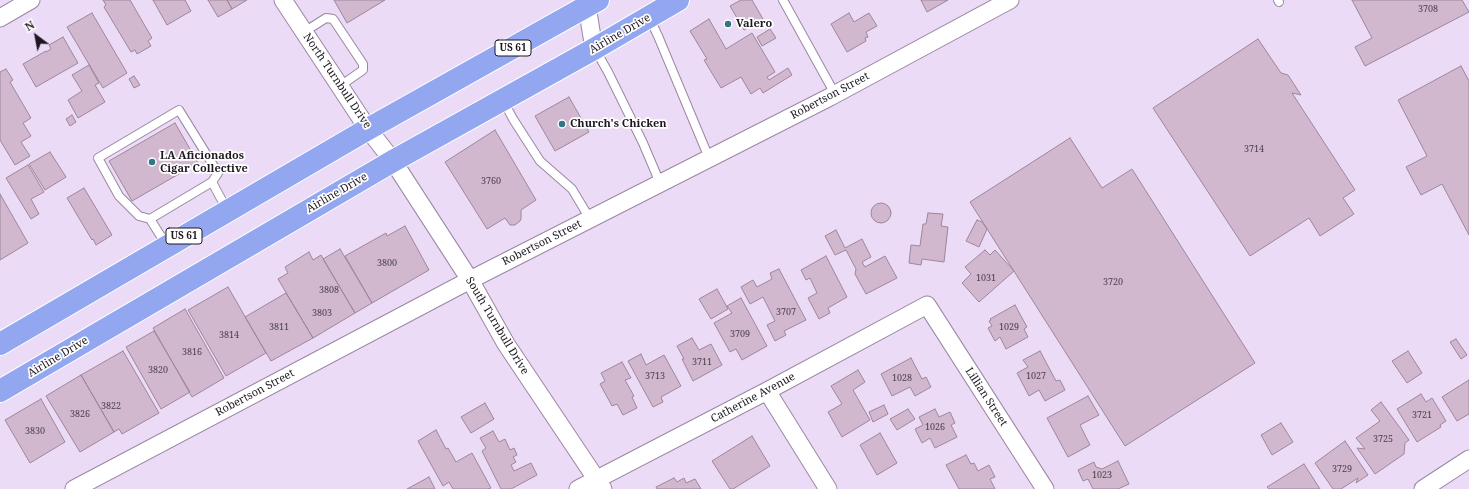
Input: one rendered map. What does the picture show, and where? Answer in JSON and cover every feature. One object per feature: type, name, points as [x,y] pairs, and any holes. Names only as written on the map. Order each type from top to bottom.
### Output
[{"type":"highway","name":"Airline Drive","points":[[0,391],[393,161],[594,49],[678,0]]},
{"type":"highway","name":"US 61","points":[[0,344],[368,129],[590,2]]},
{"type":"street","points":[[0,18],[31,0]]},
{"type":"street","name":"North Turnbull Drive","points":[[283,0],[368,129],[393,161]]},
{"type":"street","name":"Robertson Street","points":[[74,489],[470,280],[835,94],[1010,0]]},
{"type":"street","points":[[590,2],[594,49]]},
{"type":"street","name":"South Turnbull Drive","points":[[393,161],[470,280],[506,344],[600,484]]},
{"type":"street","name":"Catherine Avenue","points":[[578,489],[600,484],[927,304]]},
{"type":"street","name":"Lillian Street","points":[[927,304],[1045,489]]},
{"type":"street","points":[[767,391],[828,489]]},
{"type":"street","points":[[1423,489],[1469,459]]},
{"type":"lane","points":[[783,0],[835,94]]},
{"type":"lane","points":[[649,17],[709,158]]},
{"type":"lane","points":[[304,32],[326,18],[333,19],[362,64],[362,70],[340,86]]},
{"type":"lane","points":[[594,49],[608,72],[640,136],[660,183]]},
{"type":"lane","points":[[503,100],[540,162],[572,189],[590,219]]},
{"type":"lane","points":[[150,219],[212,182],[218,173],[179,110],[98,158],[119,196],[139,216],[150,219],[167,246]]},
{"type":"lane","points":[[212,182],[228,211]]},
{"type":"building","points":[[103,0],[130,0],[152,38],[148,41],[151,46],[137,54],[135,50],[131,52],[104,7],[106,5]]},
{"type":"building","points":[[153,0],[185,0],[191,11],[167,25]]},
{"type":"building","points":[[208,0],[227,0],[232,9],[218,17]]},
{"type":"building","points":[[227,0],[247,0],[232,9]]},
{"type":"building","points":[[334,0],[385,0],[347,23]]},
{"type":"building","points":[[741,0],[752,0],[763,19],[744,30],[730,6]]},
{"type":"building","points":[[921,0],[948,0],[927,12]]},
{"type":"building","points":[[1352,0],[1462,0],[1469,12],[1365,66],[1355,47],[1372,38]]},
{"type":"building","points":[[92,13],[127,73],[103,88],[67,27]]},
{"type":"building","points":[[849,13],[854,22],[869,13],[877,26],[866,32],[868,37],[865,38],[866,41],[847,52],[831,24]]},
{"type":"building","points":[[709,19],[726,49],[752,33],[775,72],[767,77],[769,80],[788,68],[792,75],[763,93],[760,88],[751,94],[741,77],[721,88],[704,60],[707,59],[690,31]]},
{"type":"building","points":[[770,29],[776,38],[762,46],[757,37]]},
{"type":"building","points":[[63,37],[78,63],[36,87],[23,64],[51,49],[49,45]]},
{"type":"building","points":[[1258,39],[1281,73],[1288,75],[1301,95],[1292,93],[1355,190],[1343,198],[1354,214],[1320,236],[1309,218],[1250,256],[1153,108]]},
{"type":"building","points":[[89,65],[99,83],[95,85],[105,102],[78,118],[68,100],[82,91],[72,75]]},
{"type":"building","points":[[1461,66],[1469,81],[1469,235],[1442,184],[1421,195],[1406,167],[1427,156],[1398,100]]},
{"type":"building","points":[[6,69],[13,80],[10,82],[31,118],[23,123],[31,136],[21,142],[30,156],[15,165],[0,140],[0,72]]},
{"type":"building","points":[[134,76],[140,85],[134,88],[129,79]]},
{"type":"building","name":"Church's Chicken","points":[[569,97],[589,132],[555,151],[535,116]]},
{"type":"building","points":[[72,115],[76,122],[70,126],[66,119]]},
{"type":"building","points":[[175,123],[198,163],[132,201],[109,161]]},
{"type":"building","points":[[495,130],[536,200],[521,210],[521,219],[515,225],[510,225],[505,218],[487,229],[445,162]]},
{"type":"building","points":[[1070,138],[1102,188],[1132,169],[1255,363],[1125,446],[970,202]]},
{"type":"building","points":[[50,152],[66,177],[45,190],[29,164]]},
{"type":"building","points":[[28,165],[44,192],[31,199],[39,214],[31,219],[6,178]]},
{"type":"building","points":[[84,188],[112,235],[96,245],[67,198]]},
{"type":"building","points":[[0,194],[28,243],[0,260]]},
{"type":"building","points":[[881,203],[888,206],[891,213],[888,220],[881,223],[874,220],[871,213],[874,206]]},
{"type":"building","points":[[928,213],[943,214],[941,226],[948,227],[944,262],[922,259],[921,265],[909,263],[911,245],[920,246],[923,224],[926,224]]},
{"type":"building","points":[[977,220],[982,222],[987,229],[979,247],[966,241]]},
{"type":"building","points":[[405,226],[429,270],[372,303],[345,256],[386,233],[387,236]]},
{"type":"building","points":[[836,230],[845,248],[862,239],[871,257],[862,262],[865,267],[885,256],[897,278],[866,294],[855,274],[856,269],[846,250],[835,255],[825,236]]},
{"type":"building","points":[[340,249],[372,303],[355,313],[323,259]]},
{"type":"building","points":[[985,250],[990,255],[995,250],[1014,271],[979,302],[962,283],[971,274],[965,267]]},
{"type":"building","points":[[309,252],[313,260],[321,255],[355,313],[313,338],[278,279],[288,273],[285,267]]},
{"type":"building","points":[[826,256],[847,297],[828,308],[830,313],[819,319],[808,298],[817,293],[810,278],[806,280],[801,270]]},
{"type":"building","points":[[779,269],[806,320],[784,331],[786,335],[775,341],[767,325],[775,321],[763,297],[750,304],[741,287],[753,280],[757,287],[772,279],[770,273]]},
{"type":"building","points":[[228,287],[266,353],[226,376],[188,310]]},
{"type":"building","points":[[717,289],[728,309],[711,319],[699,299]]},
{"type":"building","points":[[286,293],[313,338],[271,361],[245,317]]},
{"type":"building","points":[[741,298],[767,346],[742,360],[736,349],[730,352],[714,323],[732,313],[727,306]]},
{"type":"building","points":[[1015,305],[1027,327],[1024,329],[1028,337],[1006,349],[1000,337],[995,341],[988,328],[992,326],[989,321]]},
{"type":"building","points":[[185,309],[224,378],[192,397],[153,328]]},
{"type":"building","points":[[154,331],[190,392],[161,409],[126,347]]},
{"type":"building","points":[[692,338],[699,350],[711,344],[722,365],[693,381],[677,346]]},
{"type":"building","points":[[1456,339],[1467,355],[1461,359],[1450,342]]},
{"type":"building","points":[[123,351],[159,413],[122,434],[119,429],[114,432],[81,375]]},
{"type":"building","points":[[1040,351],[1056,381],[1060,380],[1065,390],[1045,401],[1039,390],[1029,396],[1017,373],[1028,367],[1023,360]]},
{"type":"building","points":[[1408,351],[1422,373],[1407,383],[1392,361]]},
{"type":"building","points":[[641,354],[646,365],[664,355],[681,386],[661,397],[663,402],[653,407],[628,361]]},
{"type":"building","points":[[911,358],[922,379],[926,377],[931,387],[915,396],[910,387],[892,396],[881,374]]},
{"type":"building","points":[[622,362],[631,378],[625,380],[634,396],[632,397],[637,408],[623,415],[617,404],[612,406],[600,384],[605,381],[601,373]]},
{"type":"building","points":[[858,370],[865,382],[853,390],[870,420],[842,437],[828,412],[842,404],[831,386]]},
{"type":"building","points":[[81,375],[114,432],[80,452],[46,396]]},
{"type":"building","points":[[1469,380],[1469,414],[1457,421],[1442,397]]},
{"type":"building","points":[[1421,394],[1426,402],[1432,398],[1446,421],[1440,425],[1441,427],[1417,442],[1397,409]]},
{"type":"building","points":[[1088,396],[1099,415],[1080,425],[1090,445],[1068,457],[1047,418]]},
{"type":"building","points":[[41,399],[65,442],[30,463],[5,420]]},
{"type":"building","points":[[1381,402],[1409,440],[1405,443],[1404,454],[1375,474],[1357,448],[1365,449],[1356,438],[1380,421],[1371,410]]},
{"type":"building","points":[[485,403],[494,419],[471,433],[461,417]]},
{"type":"building","points":[[884,405],[888,414],[873,422],[869,412]]},
{"type":"building","points":[[908,409],[915,419],[897,430],[890,419]]},
{"type":"building","points":[[935,409],[939,417],[950,412],[955,423],[951,425],[957,437],[935,448],[930,438],[922,443],[915,429],[923,425],[919,417]]},
{"type":"building","points":[[1281,423],[1293,442],[1272,455],[1261,435]]},
{"type":"building","points":[[436,430],[446,449],[448,448],[456,462],[472,453],[491,488],[453,489],[449,482],[443,486],[418,441]]},
{"type":"building","points":[[493,431],[499,442],[505,439],[510,450],[514,448],[517,455],[513,457],[516,462],[511,465],[514,471],[531,463],[537,475],[511,489],[501,489],[482,451],[486,448],[480,438]]},
{"type":"building","points":[[880,433],[897,463],[877,475],[860,445]]},
{"type":"building","points":[[752,436],[770,466],[733,489],[730,489],[712,461]]},
{"type":"building","points":[[1345,441],[1368,475],[1356,483],[1358,478],[1341,489],[1333,489],[1315,463]]},
{"type":"building","points":[[966,455],[971,464],[974,463],[978,471],[989,465],[995,477],[990,479],[995,489],[959,489],[946,465]]},
{"type":"building","points":[[1118,461],[1129,484],[1118,489],[1093,489],[1088,479],[1083,481],[1078,470],[1094,462],[1096,467],[1102,469]]},
{"type":"building","points":[[1304,464],[1320,489],[1269,489],[1267,487]]},
{"type":"building","points":[[429,477],[435,489],[407,489]]},
{"type":"building","points":[[674,478],[677,482],[684,478],[686,483],[695,479],[701,489],[657,489],[656,487]]},
{"type":"place","name":"Valero","points":[[728,24]]},
{"type":"place","name":"Church's Chicken","points":[[562,124]]},
{"type":"place","name":"LA Aficionados Cigar Collective","points":[[152,162]]}]
